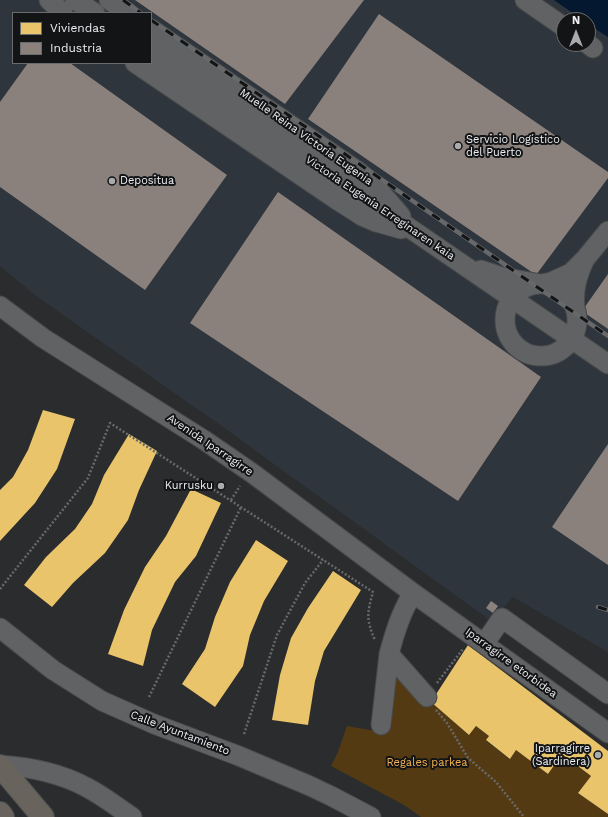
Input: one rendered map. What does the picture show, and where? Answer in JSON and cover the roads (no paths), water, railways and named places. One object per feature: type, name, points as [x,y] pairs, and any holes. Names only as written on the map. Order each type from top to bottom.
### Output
[{"type":"highway","points":[[0,765],[43,817]]},
{"type":"highway","points":[[0,813],[3,817]]},
{"type":"street","points":[[49,0],[62,12]]},
{"type":"street","points":[[75,0],[93,12]]},
{"type":"street","points":[[109,0],[127,12]]},
{"type":"street","points":[[525,0],[556,21]]},
{"type":"street","name":"Muelle Reina Victoria Eugenia","points":[[152,30],[359,172],[372,182],[388,198],[400,215],[426,240]]},
{"type":"street","name":"Victoria Eugenia Erreginaren kaia","points":[[152,52],[512,298],[565,345]]},
{"type":"street","points":[[136,64],[337,200],[366,217],[408,231],[426,240]]},
{"type":"street","points":[[505,320],[507,309],[512,298],[530,286],[551,282],[571,273],[585,259],[608,231]]},
{"type":"street","points":[[454,259],[482,271],[502,277],[552,286],[562,291],[570,298],[576,313],[576,330],[565,345],[542,356],[531,354],[520,349],[512,341],[507,331],[500,300],[490,286],[480,276]]},
{"type":"street","points":[[585,259],[577,278],[574,292],[576,313],[582,342],[601,360]]},
{"type":"street","name":"Avenida Iparragirre","points":[[0,306],[43,338],[204,440],[252,473],[413,593]]},
{"type":"street","points":[[565,345],[579,352],[593,355],[601,360]]},
{"type":"street","points":[[381,725],[389,654],[397,624],[404,607],[413,593]]},
{"type":"street","name":"Iparragirre etorbidea","points":[[413,593],[608,733]]},
{"type":"street","points":[[484,644],[502,618],[608,694]]},
{"type":"street","name":"Calle Ayuntamiento","points":[[0,628],[53,670],[102,701],[154,724],[239,756],[310,786],[371,817]]},
{"type":"street","points":[[389,654],[426,697]]},
{"type":"street","points":[[0,765],[28,767],[51,773],[85,786],[132,817]]},
{"type":"water","points":[[554,0],[608,0],[608,37],[596,29],[596,12],[571,12]]},
{"type":"railway","points":[[123,0],[140,12]]},
{"type":"railway","points":[[152,21],[608,336]]},
{"type":"railway","points":[[598,607],[608,610]]},
{"type":"place","name":"Servicio Logístico del Puerto","points":[[458,146]]},
{"type":"place","name":"Depositua","points":[[112,181]]},
{"type":"place","name":"Kurrusku","points":[[221,486]]},
{"type":"place","name":"Iparragirre (Sardinera)","points":[[598,755]]},
{"type":"park label","name":"Regales parkea","points":[[427,763]]}]
